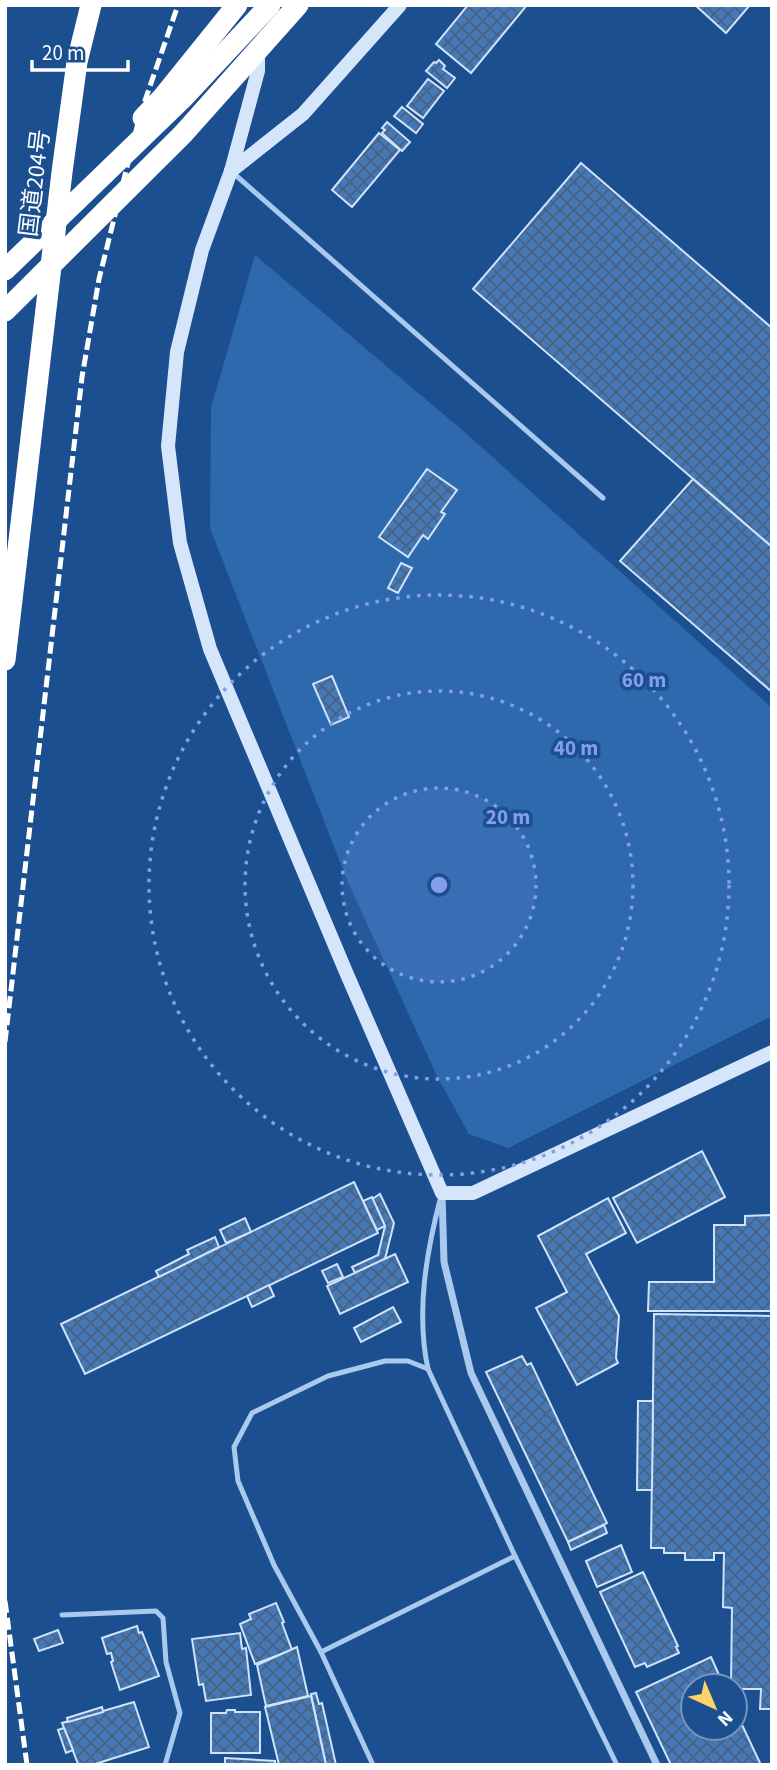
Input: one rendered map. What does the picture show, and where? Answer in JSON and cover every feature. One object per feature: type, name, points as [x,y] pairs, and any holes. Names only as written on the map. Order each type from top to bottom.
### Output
[{"type":"highway","name":"国道204号","points":[[5,660],[64,158],[77,62],[90,5]]},
{"type":"highway","points":[[5,265],[162,98],[237,5]]},
{"type":"highway","points":[[5,270],[182,99],[270,5]]},
{"type":"highway","points":[[5,311],[183,134],[298,5]]},
{"type":"street","points":[[259,5],[258,71],[231,171],[202,250],[177,352],[168,446],[180,543],[210,649],[442,1193],[444,1262],[471,1373],[657,1765]]},
{"type":"street","points":[[231,171],[303,114],[400,5]]},
{"type":"street","points":[[442,1193],[473,1193],[772,1052]]},
{"type":"lane","points":[[231,171],[603,498]]},
{"type":"lane","points":[[442,1193],[427,1250],[422,1342],[428,1369],[617,1765]]},
{"type":"lane","points":[[373,1765],[321,1652],[274,1565],[238,1481],[234,1447],[252,1413],[328,1376],[385,1361],[408,1361],[428,1369]]},
{"type":"lane","points":[[321,1652],[515,1556]]},
{"type":"lane","points":[[62,1615],[156,1611],[163,1618],[166,1662],[180,1713],[165,1765]]},
{"type":"shaded area","points":[[255,255],[468,435],[772,708],[772,1016],[508,1148],[469,1134],[438,1078],[347,880],[210,528],[211,408]]},
{"type":"building","points":[[468,5],[527,5],[471,73],[436,44]]},
{"type":"building","points":[[695,5],[750,5],[726,33]]},
{"type":"building","points":[[439,60],[445,66],[443,69],[455,78],[447,88],[426,71]]},
{"type":"building","points":[[428,79],[444,91],[423,118],[407,106]]},
{"type":"building","points":[[402,107],[423,124],[416,133],[394,116]]},
{"type":"building","points":[[387,122],[410,142],[402,151],[382,133]]},
{"type":"building","points":[[379,133],[400,150],[352,207],[332,190]]},
{"type":"building","points":[[581,163],[772,328],[772,547],[473,289]]},
{"type":"building","points":[[427,469],[457,490],[441,512],[445,514],[428,539],[423,535],[408,557],[379,537]]},
{"type":"building","points":[[693,479],[772,547],[772,692],[620,561]]},
{"type":"building","points":[[401,563],[412,568],[398,593],[388,588]]},
{"type":"building","points":[[332,676],[349,717],[331,725],[313,684]]},
{"type":"building","points":[[702,1151],[725,1197],[637,1243],[613,1198]]},
{"type":"building","points":[[354,1182],[378,1233],[85,1374],[61,1324]]},
{"type":"building","points":[[380,1194],[394,1223],[385,1259],[355,1273],[352,1267],[378,1255],[385,1226],[372,1199]]},
{"type":"building","points":[[372,1197],[385,1226],[377,1230],[363,1201]]},
{"type":"building","points":[[608,1198],[626,1233],[586,1254],[619,1316],[616,1358],[618,1363],[577,1385],[536,1308],[567,1292],[538,1236]]},
{"type":"building","points":[[772,1215],[772,1311],[648,1311],[649,1282],[714,1282],[714,1225],[745,1225],[745,1216]]},
{"type":"building","points":[[245,1218],[251,1232],[226,1243],[220,1230]]},
{"type":"building","points":[[215,1237],[219,1247],[159,1277],[156,1271],[189,1254],[187,1250]]},
{"type":"building","points":[[395,1254],[408,1282],[340,1314],[327,1286]]},
{"type":"building","points":[[337,1264],[343,1277],[328,1283],[322,1271]]},
{"type":"building","points":[[269,1285],[274,1296],[252,1307],[247,1296]]},
{"type":"building","points":[[393,1307],[401,1322],[361,1342],[354,1328]]},
{"type":"building","points":[[654,1314],[772,1316],[772,1709],[760,1709],[761,1689],[749,1689],[749,1672],[731,1672],[732,1608],[723,1607],[724,1553],[714,1553],[714,1560],[685,1560],[685,1553],[664,1553],[664,1548],[651,1548]]},
{"type":"building","points":[[522,1356],[527,1365],[531,1363],[607,1523],[568,1542],[486,1372]]},
{"type":"building","points":[[638,1401],[653,1401],[652,1490],[637,1490]]},
{"type":"building","points":[[604,1525],[607,1533],[571,1550],[568,1542]]},
{"type":"building","points":[[621,1545],[632,1572],[597,1587],[586,1561]]},
{"type":"building","points":[[643,1572],[679,1653],[647,1667],[645,1663],[635,1667],[600,1592]]},
{"type":"building","points":[[276,1603],[292,1650],[255,1664],[240,1624],[251,1619],[249,1614]]},
{"type":"building","points":[[137,1626],[139,1633],[142,1632],[159,1676],[120,1690],[111,1662],[111,1653],[107,1654],[102,1638]]},
{"type":"building","points":[[58,1630],[63,1643],[39,1651],[34,1639]]},
{"type":"building","points":[[240,1633],[242,1649],[246,1648],[251,1695],[206,1701],[203,1684],[199,1685],[192,1639]]},
{"type":"building","points":[[297,1647],[308,1696],[266,1706],[257,1665]]},
{"type":"building","points":[[711,1657],[718,1672],[679,1672],[679,1742],[749,1742],[749,1740],[761,1765],[671,1765],[636,1692]]},
{"type":"building","points":[[316,1693],[319,1704],[322,1703],[336,1765],[326,1765],[311,1694]]},
{"type":"building","points":[[311,1696],[326,1765],[279,1765],[265,1707]]},
{"type":"building","points":[[134,1702],[149,1747],[92,1765],[75,1765],[78,1764],[62,1723]]},
{"type":"building","points":[[102,1707],[103,1712],[68,1722],[67,1718]]},
{"type":"building","points":[[227,1710],[260,1712],[260,1753],[211,1753],[211,1713],[226,1713]]},
{"type":"building","points":[[64,1728],[73,1750],[66,1753],[58,1730]]},
{"type":"building","points":[[225,1758],[275,1761],[275,1765],[225,1765]]},
{"type":"railway","points":[[5,1042],[82,377],[99,279],[140,115],[178,5]]},
{"type":"railway","points":[[5,1601],[27,1765]]}]
